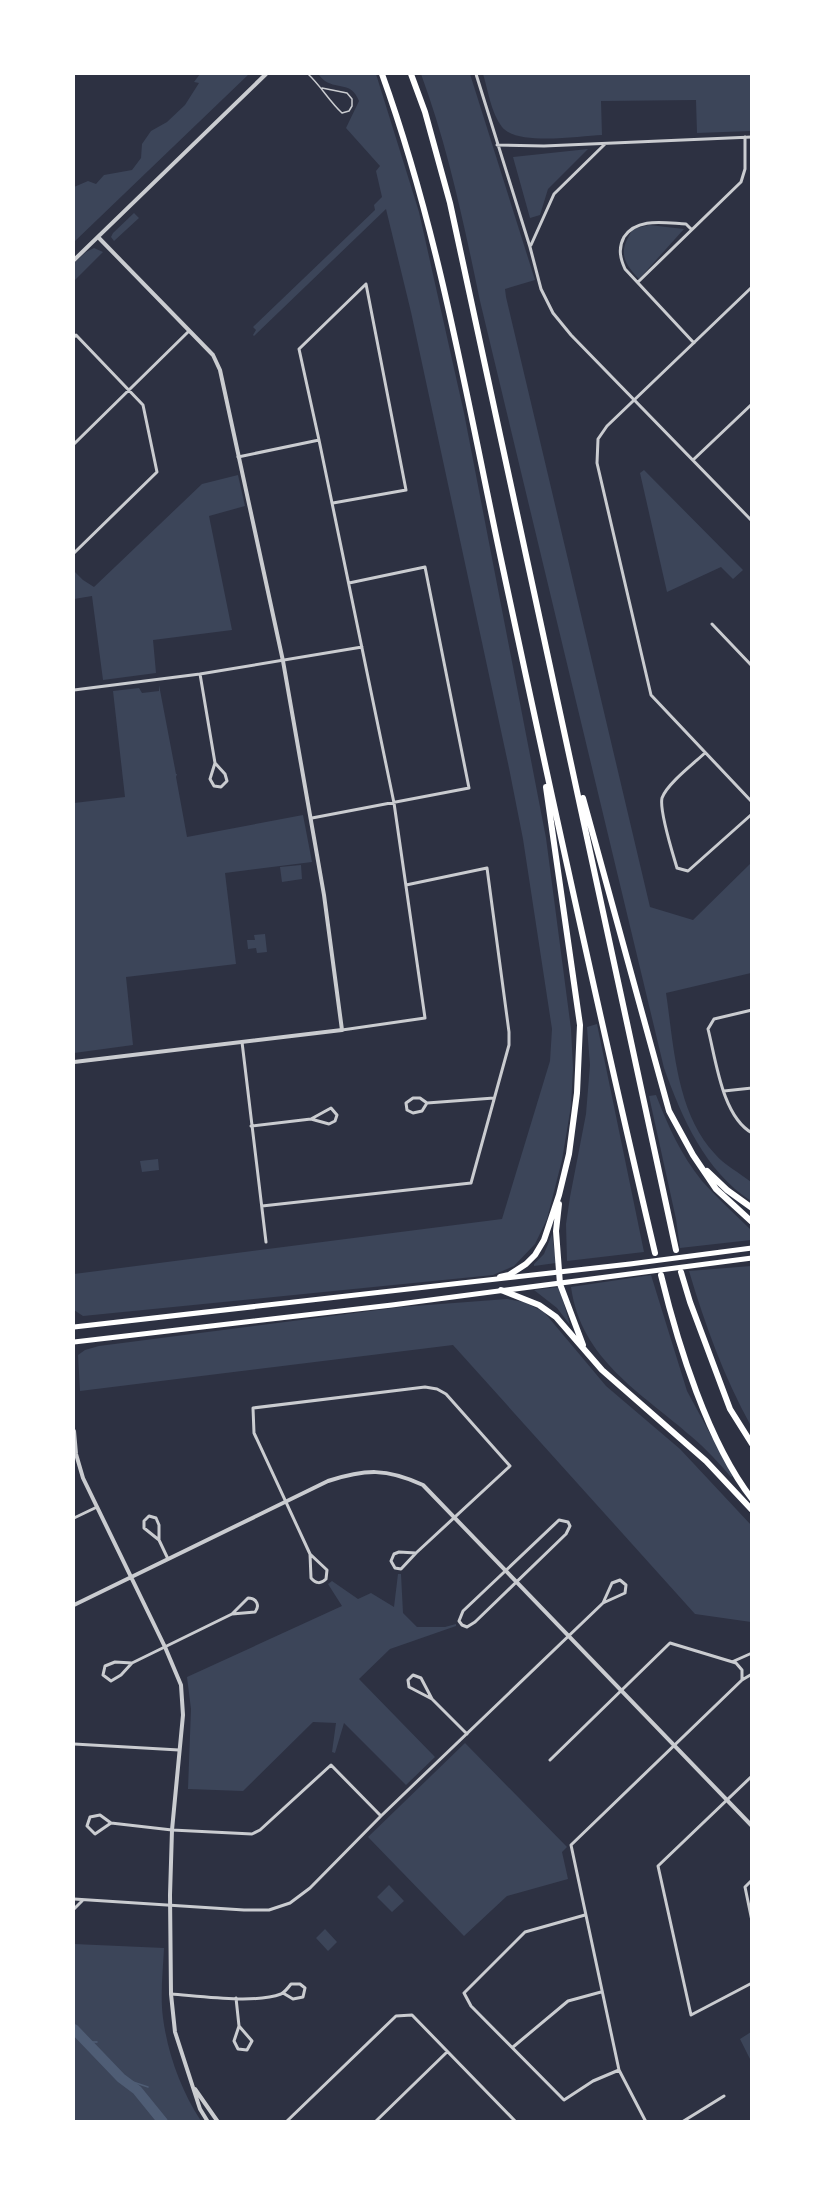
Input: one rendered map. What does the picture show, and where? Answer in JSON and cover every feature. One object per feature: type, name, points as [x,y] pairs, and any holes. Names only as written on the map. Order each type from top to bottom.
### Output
[{"type":"highway","points":[[382,74],[399,120],[425,209],[540,742],[655,1253]]},
{"type":"highway","points":[[411,74],[425,112],[450,203],[676,1250]]},
{"type":"highway","points":[[566,736],[669,1112],[693,1155],[716,1189],[752,1222]]},
{"type":"highway","points":[[540,742],[580,1025],[577,1093],[556,1230],[558,1272],[568,1310],[585,1351]]},
{"type":"highway","points":[[693,1155],[727,1190],[752,1208]]},
{"type":"highway","points":[[500,1277],[516,1271],[535,1255],[544,1240],[560,1195]]},
{"type":"highway","points":[[681,1272],[730,1409],[752,1444]]},
{"type":"highway","points":[[661,1275],[674,1324],[709,1426],[743,1488],[752,1499]]},
{"type":"highway","points":[[501,1290],[539,1305],[556,1317],[623,1390],[706,1461],[752,1510]]},
{"type":"main road","points":[[74,1328],[752,1248]]},
{"type":"main road","points":[[74,1342],[560,1284],[752,1258]]},
{"type":"street","points":[[74,260],[266,74]]},
{"type":"street","points":[[476,74],[541,289],[553,314],[752,520]]},
{"type":"street","points":[[638,282],[741,182],[745,169],[745,137]]},
{"type":"street","points":[[497,145],[605,144],[752,137]]},
{"type":"street","points":[[530,247],[554,194],[605,144]]},
{"type":"street","points":[[691,229],[686,224],[648,223],[632,227],[622,240],[619,256],[625,269],[694,343]]},
{"type":"street","points":[[98,237],[213,355],[217,363],[284,661],[312,818],[342,1030]]},
{"type":"street","points":[[74,1062],[425,1018],[394,803],[320,440],[299,349],[366,284],[406,490],[333,503]]},
{"type":"street","points":[[752,287],[607,426],[598,439],[597,463],[651,695],[752,802]]},
{"type":"street","points":[[74,444],[189,331]]},
{"type":"street","points":[[74,337],[76,335],[143,405],[157,472],[74,553]]},
{"type":"street","points":[[693,460],[752,404]]},
{"type":"street","points":[[238,457],[320,440]]},
{"type":"street","points":[[312,818],[469,788],[425,567],[349,583]]},
{"type":"street","points":[[712,624],[752,666]]},
{"type":"street","points":[[74,690],[200,674],[362,647]]},
{"type":"street","points":[[200,674],[215,763],[210,778],[214,786],[221,787],[227,780],[225,774],[215,763]]},
{"type":"street","points":[[705,753],[668,788],[662,800],[668,840],[677,868],[688,871],[752,814]]},
{"type":"street","points":[[262,1206],[471,1183],[509,1045],[488,868],[406,885]]},
{"type":"street","points":[[752,1010],[714,1019],[708,1029],[729,1107],[743,1128],[752,1133]]},
{"type":"street","points":[[242,1042],[266,1242]]},
{"type":"street","points":[[724,1091],[752,1088]]},
{"type":"street","points":[[427,1103],[422,1111],[413,1113],[407,1110],[406,1103],[413,1098],[420,1098],[427,1103],[495,1098]]},
{"type":"street","points":[[251,1126],[311,1119],[331,1108],[337,1115],[335,1121],[329,1124],[311,1119]]},
{"type":"street","points":[[309,1554],[327,1570],[326,1579],[322,1582],[316,1582],[311,1578],[309,1554],[254,1433],[253,1408],[425,1387],[437,1389],[446,1394],[510,1466],[401,1569],[391,1564],[392,1556],[396,1552],[416,1553]]},
{"type":"street","points":[[74,1431],[76,1454],[83,1478],[165,1647],[180,1685],[183,1715],[172,1830],[171,1994],[175,2032],[200,2109],[208,2121]]},
{"type":"street","points":[[74,1605],[328,1481],[355,1472],[383,1472],[403,1476],[423,1485],[752,1826]]},
{"type":"street","points":[[74,1518],[97,1507]]},
{"type":"street","points":[[159,1540],[144,1528],[144,1521],[149,1516],[156,1518],[158,1522],[159,1540],[168,1559]]},
{"type":"street","points":[[559,1520],[568,1522],[570,1526],[566,1534],[517,1582],[475,1622],[467,1627],[462,1625],[459,1621],[463,1611],[506,1570],[555,1522],[559,1520]]},
{"type":"street","points":[[74,1899],[269,1910],[290,1902],[310,1887],[603,1603],[623,1595],[627,1588],[624,1582],[620,1580],[612,1582],[603,1603]]},
{"type":"street","points":[[132,1663],[115,1662],[105,1666],[103,1675],[111,1682],[132,1663],[232,1614],[246,1599],[254,1599],[257,1603],[257,1610],[253,1614],[232,1614]]},
{"type":"street","points":[[549,1760],[670,1643],[733,1662],[742,1670],[742,1680]]},
{"type":"street","points":[[733,1662],[752,1653]]},
{"type":"street","points":[[646,2121],[619,2070],[571,1845],[742,1680],[752,1674]]},
{"type":"street","points":[[432,1699],[420,1676],[411,1676],[408,1682],[410,1687],[432,1699],[467,1734]]},
{"type":"street","points":[[74,1744],[179,1750]]},
{"type":"street","points":[[111,1823],[95,1834],[87,1826],[90,1817],[100,1815],[111,1823],[172,1830],[252,1834],[260,1830],[331,1765],[381,1816]]},
{"type":"street","points":[[752,1776],[658,1866],[691,2015],[752,1983]]},
{"type":"street","points":[[752,1880],[745,1887],[752,1921]]},
{"type":"street","points":[[74,1910],[82,1901]]},
{"type":"street","points":[[585,1915],[525,1932],[464,1993],[471,2006],[564,2100],[593,2081],[619,2070]]},
{"type":"street","points":[[171,1994],[236,1998],[283,1993],[291,1984],[300,1984],[305,1988],[303,1997],[293,1999],[283,1993]]},
{"type":"street","points":[[513,2047],[568,2001],[601,1992]]},
{"type":"street","points":[[236,1998],[239,2026],[234,2041],[238,2049],[247,2050],[252,2041],[239,2026]]},
{"type":"street","points":[[286,2121],[396,2016],[412,2015],[516,2121]]},
{"type":"street","points":[[375,2121],[447,2052]]},
{"type":"street","points":[[193,2086],[218,2121]]},
{"type":"street","points":[[682,2121],[724,2096]]},
{"type":"lane","points":[[308,74],[322,88],[329,101],[342,113],[348,111],[352,106],[352,99],[348,93],[322,88]]},
{"type":"shaded area","points":[[200,74],[249,74],[74,242],[74,187],[88,181],[96,184],[104,175],[132,170],[141,158],[142,144],[151,131],[167,122],[185,105],[199,83],[194,82]]},
{"type":"shaded area","points":[[318,74],[376,74],[419,212],[464,413],[546,838],[571,1029],[573,1068],[571,1106],[562,1160],[547,1219],[535,1244],[514,1266],[493,1275],[83,1316],[74,1310],[74,1274],[502,1219],[550,1061],[552,1029],[523,839],[411,312],[386,209],[253,335],[256,330],[253,327],[375,210],[374,205],[382,197],[376,171],[380,166],[346,128],[359,101],[356,95],[348,88],[330,84]]},
{"type":"shaded area","points":[[421,74],[470,74],[535,280],[505,289],[506,297],[650,907],[693,920],[751,863],[751,973],[666,993],[679,1078],[692,1119],[702,1137],[719,1158],[751,1182],[751,1201],[735,1189],[708,1159],[687,1124],[664,1068],[480,301],[455,186]]},
{"type":"shaded area","points":[[483,74],[751,74],[751,131],[697,133],[696,100],[601,101],[602,135],[549,138],[521,136],[510,133],[498,121]]},
{"type":"shaded area","points":[[588,149],[548,189],[540,215],[530,218],[513,157]]},
{"type":"shaded area","points":[[134,213],[139,218],[114,241],[111,237],[113,233]]},
{"type":"shaded area","points":[[649,225],[684,229],[639,279],[628,266],[624,249],[633,229]]},
{"type":"shaded area","points":[[94,248],[103,252],[74,281],[74,263]]},
{"type":"shaded area","points":[[644,470],[743,570],[733,579],[721,567],[667,592],[640,473]]},
{"type":"shaded area","points":[[238,475],[245,506],[209,516],[232,630],[153,640],[156,673],[103,680],[92,596],[74,599],[74,571],[94,587],[202,484]]},
{"type":"shaded area","points":[[159,685],[187,837],[303,815],[312,862],[225,873],[236,964],[126,977],[133,1045],[74,1053],[74,803],[125,797],[113,691],[139,688],[142,693],[159,691]]},
{"type":"shaded area","points":[[301,865],[302,879],[282,882],[280,867]]},
{"type":"shaded area","points":[[265,934],[267,952],[257,953],[256,948],[248,949],[247,940],[255,940],[254,935]]},
{"type":"shaded area","points":[[597,1024],[644,1252],[567,1261],[566,1224],[586,1114],[590,1065],[587,1027]]},
{"type":"shaded area","points":[[656,1095],[681,1151],[702,1181],[751,1230],[751,1240],[680,1248],[676,1219],[649,1096]]},
{"type":"shaded area","points":[[158,1159],[159,1170],[142,1172],[140,1161]]},
{"type":"shaded area","points":[[552,1234],[556,1263],[534,1266],[544,1254]]},
{"type":"shaded area","points":[[752,1266],[751,1426],[716,1350],[689,1271]]},
{"type":"shaded area","points":[[651,1275],[687,1391],[733,1476],[731,1477],[697,1442],[616,1373],[587,1335],[577,1313],[571,1287]]},
{"type":"shaded area","points":[[559,1287],[570,1325],[557,1308],[534,1290]]},
{"type":"shaded area","points":[[507,1299],[524,1302],[544,1312],[606,1386],[680,1449],[751,1525],[751,1622],[695,1614],[453,1345],[80,1391],[78,1355],[85,1350],[99,1346],[401,1307]]},
{"type":"shaded area","points":[[398,1574],[401,1574],[403,1613],[417,1627],[445,1627],[456,1624],[456,1626],[390,1649],[359,1679],[435,1757],[406,1785],[344,1723],[335,1753],[332,1752],[336,1723],[313,1722],[243,1791],[188,1789],[191,1709],[187,1677],[342,1606],[328,1584],[332,1581],[358,1599],[371,1593],[394,1607]]},
{"type":"shaded area","points":[[465,1743],[567,1847],[562,1852],[568,1879],[507,1896],[464,1936],[368,1837]]},
{"type":"shaded area","points":[[389,1885],[404,1901],[392,1912],[377,1897]]},
{"type":"shaded area","points":[[325,1929],[337,1942],[328,1951],[316,1938]]},
{"type":"shaded area","points":[[74,1944],[164,1948],[162,2000],[165,2032],[176,2072],[201,2121],[74,2121]]},
{"type":"shaded area","points":[[751,2032],[751,2061],[740,2039]]},
{"type":"waterway","points":[[74,2029],[121,2078],[137,2090],[163,2122]]},
{"type":"waterway","points":[[86,2042],[97,2042]]},
{"type":"waterway","points":[[121,2078],[148,2087]]}]
